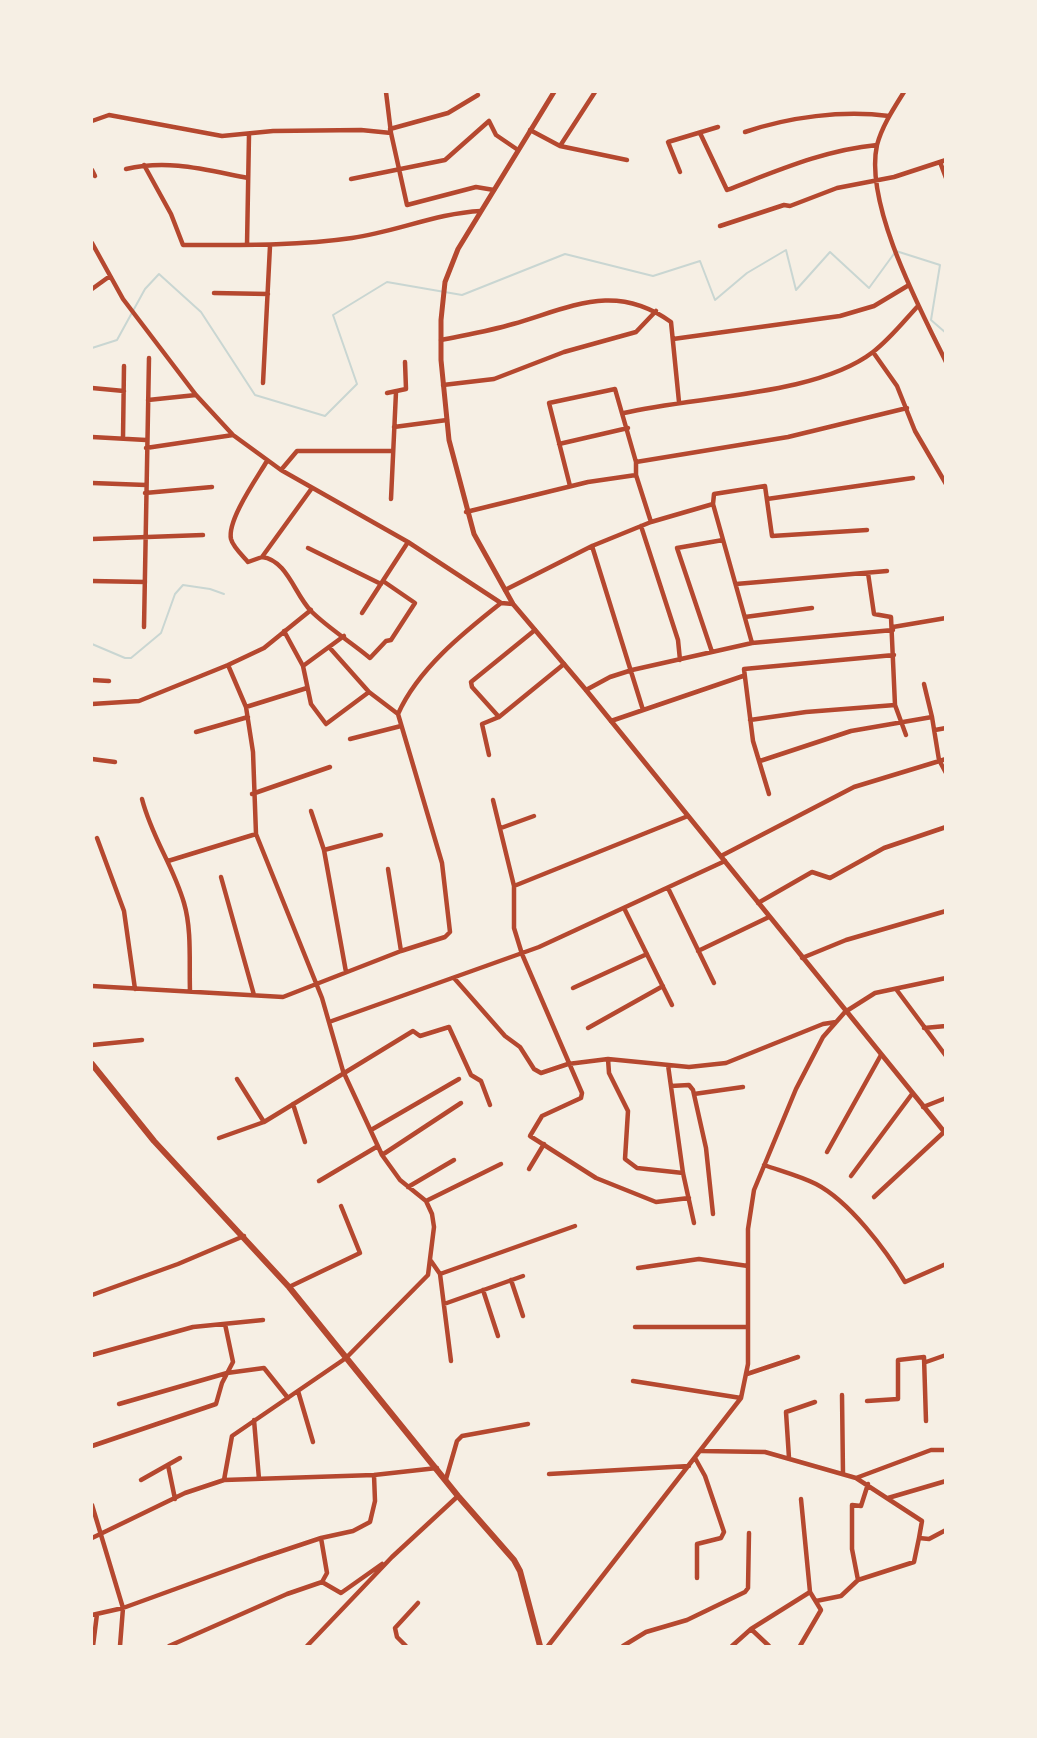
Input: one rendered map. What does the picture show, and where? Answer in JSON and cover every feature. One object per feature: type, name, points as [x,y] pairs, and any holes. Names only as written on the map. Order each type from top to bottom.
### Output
[{"type":"main road","points":[[92,1064],[154,1141],[289,1287],[458,1496],[514,1560],[520,1571],[540,1647]]},
{"type":"street","points":[[386,92],[390,131],[407,205],[476,186],[494,190]]},
{"type":"street","points":[[554,92],[458,249],[445,282],[441,320],[443,385],[447,420],[466,512],[474,534],[513,604],[586,690],[945,1133],[874,1197]]},
{"type":"street","points":[[560,146],[595,92]]},
{"type":"street","points":[[904,92],[889,116],[878,145],[881,205],[899,261],[945,362]]},
{"type":"street","points":[[92,122],[109,115],[222,136],[273,131],[390,131],[448,113],[478,95]]},
{"type":"street","points":[[745,132],[768,124],[816,118],[865,113],[889,116]]},
{"type":"street","points":[[351,179],[450,158],[489,121],[496,135],[518,150]]},
{"type":"street","points":[[680,172],[668,142],[718,127]]},
{"type":"street","points":[[530,130],[560,146],[627,160]]},
{"type":"street","points":[[700,133],[728,190],[822,154],[844,148],[878,145]]},
{"type":"street","points":[[247,245],[249,135]]},
{"type":"street","points":[[720,226],[784,205],[790,206],[837,188],[878,178],[894,177],[943,161],[945,178]]},
{"type":"street","points":[[126,169],[144,165],[173,165],[248,178]]},
{"type":"street","points":[[144,165],[171,214],[183,245],[270,246],[352,238],[403,229],[454,212],[481,211]]},
{"type":"street","points":[[92,170],[95,176]]},
{"type":"street","points":[[92,243],[123,299],[196,395],[233,435],[281,470],[408,543],[501,603],[513,604]]},
{"type":"street","points":[[263,383],[270,246]]},
{"type":"street","points":[[92,289],[110,276]]},
{"type":"street","points":[[673,339],[840,316],[873,306],[909,285]]},
{"type":"street","points":[[214,293],[268,294]]},
{"type":"street","points":[[441,340],[511,325],[590,300],[604,299],[637,304],[656,311],[671,322],[679,402]]},
{"type":"street","points":[[624,412],[679,402],[732,396],[825,377],[846,369],[873,352],[918,306]]},
{"type":"street","points":[[443,385],[494,380],[564,352],[636,332],[656,311]]},
{"type":"street","points":[[873,352],[897,386],[915,431],[945,484]]},
{"type":"street","points":[[144,627],[149,358]]},
{"type":"street","points":[[387,393],[406,389],[405,362]]},
{"type":"street","points":[[123,438],[124,366]]},
{"type":"street","points":[[92,388],[124,391]]},
{"type":"street","points":[[570,486],[549,405],[551,402],[615,389],[624,412],[636,462],[636,475],[651,522]]},
{"type":"street","points":[[391,499],[396,392]]},
{"type":"street","points":[[148,400],[196,395]]},
{"type":"street","points":[[636,462],[788,437],[907,408]]},
{"type":"street","points":[[394,427],[447,420]]},
{"type":"street","points":[[559,444],[627,428]]},
{"type":"street","points":[[146,448],[233,435]]},
{"type":"street","points":[[92,437],[146,440]]},
{"type":"street","points":[[281,470],[297,451],[393,451]]},
{"type":"street","points":[[267,461],[245,498],[231,532],[231,540],[248,562],[262,557],[312,488]]},
{"type":"street","points":[[466,512],[570,486],[636,475]]},
{"type":"street","points":[[767,499],[913,478]]},
{"type":"street","points":[[92,483],[146,485]]},
{"type":"street","points":[[752,643],[713,504],[714,494],[765,486],[772,536],[867,530]]},
{"type":"street","points":[[145,493],[212,487]]},
{"type":"street","points":[[505,590],[592,546],[651,522],[713,504]]},
{"type":"street","points":[[641,526],[678,640],[680,660]]},
{"type":"street","points":[[92,539],[203,534]]},
{"type":"street","points":[[712,652],[677,548],[723,540]]},
{"type":"street","points":[[362,612],[408,543]]},
{"type":"street","points":[[592,546],[643,710]]},
{"type":"street","points":[[262,557],[273,561],[283,570],[311,610],[370,658],[386,641],[391,640],[415,603],[382,583],[308,548]]},
{"type":"street","points":[[735,584],[886,571]]},
{"type":"street","points":[[868,573],[874,614],[891,617],[895,705],[906,735]]},
{"type":"street","points":[[92,581],[145,582]]},
{"type":"street","points":[[398,714],[409,691],[455,639],[501,603]]},
{"type":"street","points":[[745,617],[812,608]]},
{"type":"street","points":[[92,704],[139,701],[228,665],[264,648],[311,610]]},
{"type":"street","points":[[586,690],[610,677],[632,670],[752,643],[893,629],[945,618]]},
{"type":"street","points":[[499,717],[472,687],[471,682],[535,630]]},
{"type":"street","points":[[285,631],[303,666],[311,704],[326,724],[369,692]]},
{"type":"street","points":[[303,666],[344,636]]},
{"type":"street","points":[[92,986],[283,997],[401,951],[445,937],[451,929],[442,863],[398,714],[369,692],[329,647]]},
{"type":"street","points":[[769,794],[750,720],[743,676],[744,669],[894,656]]},
{"type":"street","points":[[489,755],[482,724],[499,717],[564,664]]},
{"type":"street","points":[[224,1480],[232,1436],[346,1358],[428,1275],[434,1227],[432,1214],[426,1201],[400,1180],[382,1155],[343,1071],[316,985],[256,834],[252,794],[253,752],[248,717],[228,665]]},
{"type":"street","points":[[611,721],[743,676]]},
{"type":"street","points":[[92,680],[109,681]]},
{"type":"street","points":[[924,684],[935,730],[939,760],[945,773]]},
{"type":"street","points":[[246,707],[307,688]]},
{"type":"street","points":[[750,720],[806,712],[895,705]]},
{"type":"street","points":[[196,732],[248,717]]},
{"type":"street","points":[[760,761],[851,731],[932,717]]},
{"type":"street","points":[[350,739],[401,726]]},
{"type":"street","points":[[935,730],[945,728]]},
{"type":"street","points":[[92,759],[115,762]]},
{"type":"street","points":[[329,1022],[522,954],[668,888],[854,787],[945,759]]},
{"type":"street","points":[[252,794],[330,767]]},
{"type":"street","points":[[142,799],[149,827],[168,861],[185,906],[190,991]]},
{"type":"street","points":[[493,800],[514,886],[514,928],[522,954],[582,1093],[581,1098],[542,1116],[530,1136],[596,1178],[661,1203],[689,1198]]},
{"type":"street","points":[[311,811],[324,850],[346,972]]},
{"type":"street","points":[[501,828],[534,816]]},
{"type":"street","points":[[514,886],[688,816]]},
{"type":"street","points":[[758,903],[812,872],[830,878],[884,848],[945,827]]},
{"type":"street","points":[[168,861],[256,834]]},
{"type":"street","points":[[324,850],[381,835]]},
{"type":"street","points":[[97,838],[124,911],[135,989]]},
{"type":"street","points":[[388,869],[401,951]]},
{"type":"street","points":[[221,877],[254,995]]},
{"type":"street","points":[[668,888],[714,983]]},
{"type":"street","points":[[624,908],[672,1005]]},
{"type":"street","points":[[802,958],[846,940],[945,911]]},
{"type":"street","points":[[698,951],[769,917]]},
{"type":"street","points":[[573,988],[647,954]]},
{"type":"street","points":[[454,978],[497,1027],[520,1047],[534,1069],[542,1072],[568,1064],[608,1059],[689,1067],[726,1063],[823,1024],[836,1022]]},
{"type":"street","points":[[548,1647],[741,1398],[747,1374],[748,1229],[754,1190],[796,1089],[823,1037],[845,1012],[875,993],[945,978]]},
{"type":"street","points":[[588,1028],[663,986]]},
{"type":"street","points":[[896,989],[945,1056]]},
{"type":"street","points":[[924,1028],[945,1026]]},
{"type":"street","points":[[219,1138],[264,1122],[343,1071],[413,1031],[420,1036],[449,1027],[471,1075],[481,1081],[490,1105]]},
{"type":"street","points":[[92,1045],[142,1040]]},
{"type":"street","points":[[827,1152],[881,1056]]},
{"type":"street","points":[[608,1059],[609,1073],[628,1111],[624,1156],[626,1162],[638,1168],[683,1173]]},
{"type":"street","points":[[668,1065],[683,1173],[694,1223]]},
{"type":"street","points":[[370,1130],[459,1078]]},
{"type":"street","points":[[237,1079],[264,1122]]},
{"type":"street","points":[[671,1086],[689,1085],[694,1094],[706,1148],[713,1214]]},
{"type":"street","points":[[694,1094],[743,1087]]},
{"type":"street","points":[[851,1176],[912,1094]]},
{"type":"street","points":[[923,1107],[945,1098]]},
{"type":"street","points":[[382,1155],[461,1103]]},
{"type":"street","points":[[293,1104],[305,1142]]},
{"type":"street","points":[[529,1169],[543,1144]]},
{"type":"street","points":[[319,1181],[378,1146]]},
{"type":"street","points":[[408,1187],[454,1160]]},
{"type":"street","points":[[426,1201],[501,1164]]},
{"type":"street","points":[[764,1165],[814,1183],[842,1201],[891,1259],[905,1281],[945,1264]]},
{"type":"street","points":[[289,1287],[360,1253],[342,1206]]},
{"type":"street","points":[[440,1274],[575,1226]]},
{"type":"street","points":[[92,1295],[178,1264],[244,1236]]},
{"type":"street","points":[[638,1268],[699,1259],[748,1266]]},
{"type":"street","points":[[431,1262],[440,1274],[451,1361]]},
{"type":"street","points":[[444,1304],[523,1276]]},
{"type":"street","points":[[511,1280],[523,1317]]},
{"type":"street","points":[[483,1290],[498,1336]]},
{"type":"street","points":[[92,1355],[192,1327],[263,1320]]},
{"type":"street","points":[[92,1446],[213,1406],[233,1362],[225,1324]]},
{"type":"street","points":[[635,1327],[747,1327]]},
{"type":"street","points":[[926,1362],[945,1355]]},
{"type":"street","points":[[747,1374],[798,1357]]},
{"type":"street","points":[[867,1401],[898,1399],[898,1360],[924,1357],[927,1421]]},
{"type":"street","points":[[119,1404],[227,1373],[264,1368],[288,1398]]},
{"type":"street","points":[[633,1381],[741,1398]]},
{"type":"street","points":[[298,1390],[313,1442]]},
{"type":"street","points":[[842,1395],[843,1474]]},
{"type":"street","points":[[789,1458],[786,1412],[815,1402]]},
{"type":"street","points":[[254,1420],[259,1479]]},
{"type":"street","points":[[446,1479],[457,1441],[462,1436],[528,1424]]},
{"type":"street","points":[[856,1478],[932,1450],[945,1450]]},
{"type":"street","points":[[701,1451],[765,1452],[856,1478],[922,1521],[914,1562],[858,1580],[841,1596],[816,1601]]},
{"type":"street","points":[[141,1480],[180,1458]]},
{"type":"street","points":[[695,1458],[709,1486],[724,1532],[721,1538],[696,1544],[697,1578]]},
{"type":"street","points":[[168,1465],[175,1499]]},
{"type":"street","points":[[549,1474],[689,1466]]},
{"type":"street","points":[[92,1538],[200,1487],[224,1480],[374,1475],[437,1468]]},
{"type":"street","points":[[93,1647],[94,1614],[123,1608],[321,1538],[353,1531],[370,1522],[375,1501],[374,1475]]},
{"type":"street","points":[[888,1498],[944,1481],[945,1488]]},
{"type":"street","points":[[858,1580],[852,1549],[852,1505],[861,1506],[868,1484]]},
{"type":"street","points":[[307,1647],[392,1557],[458,1496]]},
{"type":"street","points":[[800,1647],[821,1612],[810,1592],[801,1499]]},
{"type":"street","points":[[92,1505],[123,1608],[120,1647]]},
{"type":"street","points":[[919,1538],[929,1539],[945,1530]]},
{"type":"street","points":[[623,1647],[646,1632],[687,1620],[745,1592],[748,1588],[749,1533]]},
{"type":"street","points":[[170,1647],[287,1594],[322,1582],[327,1573],[321,1538]]},
{"type":"street","points":[[322,1582],[341,1593],[392,1557]]},
{"type":"street","points":[[732,1647],[751,1629],[810,1592]]},
{"type":"street","points":[[406,1647],[397,1637],[395,1628],[418,1603]]},
{"type":"street","points":[[751,1629],[769,1647]]},
{"type":"waterway","points":[[92,348],[117,340],[145,289],[159,274],[201,312],[255,395],[325,416],[357,384],[333,315],[387,282],[462,295],[565,254],[653,276],[700,261],[715,300],[747,273],[786,250],[796,290],[830,252],[869,288],[896,251],[940,265],[931,320],[946,333]]},
{"type":"waterway","points":[[92,644],[125,658],[131,658],[161,633],[175,594],[183,585],[210,589],[224,594]]}]
